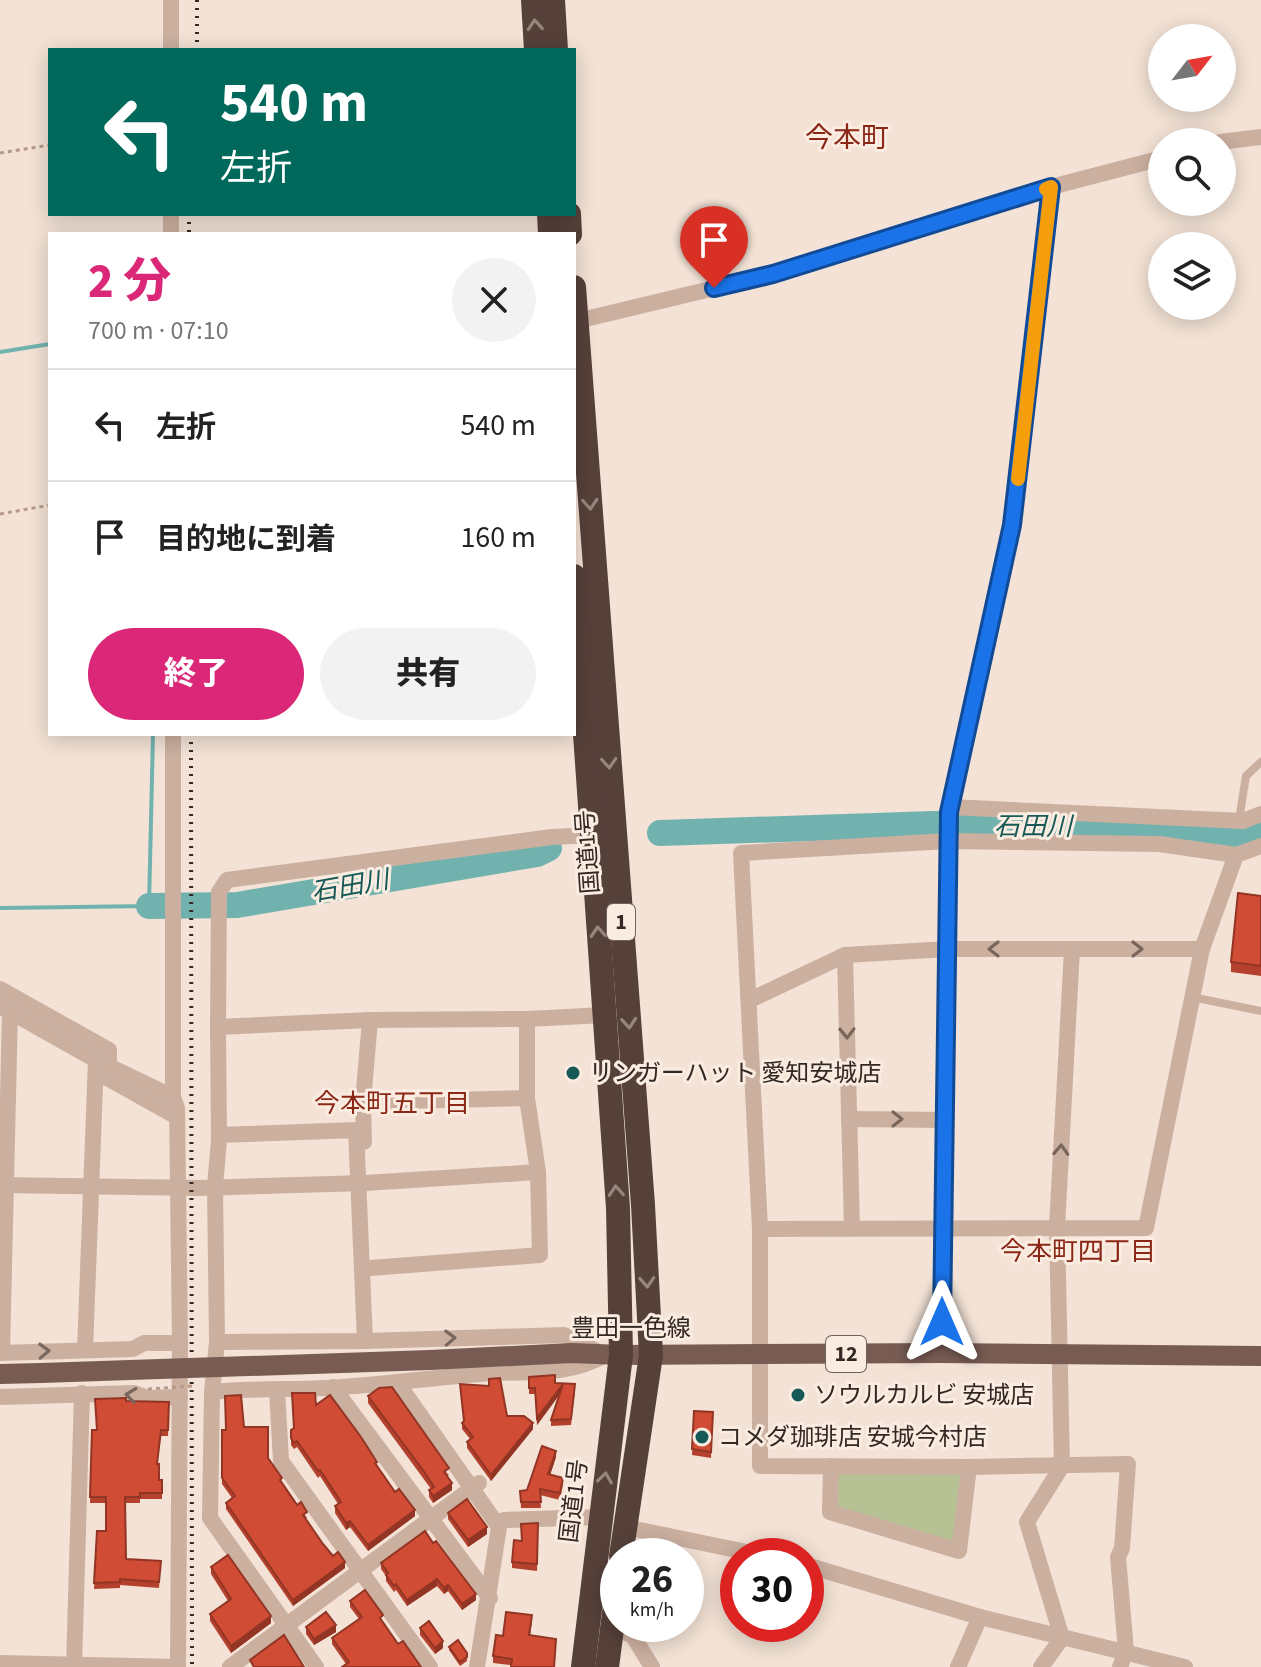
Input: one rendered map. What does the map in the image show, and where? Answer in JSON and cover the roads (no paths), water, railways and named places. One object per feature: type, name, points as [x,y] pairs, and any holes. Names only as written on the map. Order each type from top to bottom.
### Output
[{"type":"highway","points":[[533,0],[536,48]]},
{"type":"highway","points":[[553,0],[556,48]]},
{"type":"highway","name":"国道1号","points":[[576,310],[643,1205],[651,1355],[623,1538]]},
{"type":"highway","name":"国道1号","points":[[576,606],[618,1208],[613,1355],[600,1517],[583,1667]]},
{"type":"highway","points":[[607,1667],[611,1642]]},
{"type":"main road","name":"豊田一色線","points":[[1,1360],[41,1373],[572,1353],[1261,1356]]},
{"type":"street","points":[[171,0],[171,48]]},
{"type":"street","points":[[1236,140],[1261,137]]},
{"type":"street","points":[[577,321],[773,274],[1051,187],[1148,162]]},
{"type":"street","points":[[941,1353],[949,809],[1012,525],[1051,187]]},
{"type":"street","points":[[0,1663],[178,1667],[183,1392],[176,1187],[177,1117],[173,1097],[173,736]]},
{"type":"street","points":[[949,809],[1239,821],[1261,814]]},
{"type":"street","points":[[316,1667],[210,1518],[212,1392],[217,1342],[215,1186],[219,1135],[219,892],[227,880],[552,837],[591,835]]},
{"type":"street","points":[[1123,1659],[1118,1557],[1122,1548],[1128,1464],[760,1466],[760,1229],[741,853],[948,839],[1159,844],[1236,855],[1261,846]]},
{"type":"street","points":[[760,1229],[1146,1228],[1202,949],[1236,855]]},
{"type":"street","points":[[750,1000],[845,955],[948,949],[1202,949]]},
{"type":"street","points":[[1062,1638],[1027,1522],[1062,1466],[1057,1227],[1072,949]]},
{"type":"street","points":[[845,955],[852,1228]]},
{"type":"street","points":[[0,989],[109,1050],[102,1063],[92,1187],[85,1350]]},
{"type":"street","points":[[173,1097],[102,1063],[5,1009],[1,1360],[85,1350],[133,1349],[144,1343],[180,1343]]},
{"type":"street","points":[[218,1027],[604,1015]]},
{"type":"street","points":[[370,1268],[540,1255],[538,1172],[527,1098],[527,1019]]},
{"type":"street","points":[[369,1341],[362,1183],[363,1102],[370,1020]]},
{"type":"street","points":[[102,1063],[109,1079],[177,1117]]},
{"type":"street","points":[[363,1102],[527,1098]]},
{"type":"street","points":[[849,1119],[944,1120]]},
{"type":"street","points":[[219,1135],[356,1130],[370,1268],[369,1341]]},
{"type":"street","points":[[3,1185],[176,1187],[362,1183],[538,1172]]},
{"type":"street","points":[[217,1342],[564,1335],[613,1355]]},
{"type":"street","points":[[212,1392],[333,1387],[483,1373],[561,1372],[613,1355]]},
{"type":"street","points":[[401,1381],[504,1520],[477,1667]]},
{"type":"street","points":[[333,1387],[490,1598]]},
{"type":"street","points":[[277,1390],[281,1461],[359,1573],[430,1667]]},
{"type":"street","points":[[0,1397],[134,1393],[148,1398],[183,1392]]},
{"type":"street","points":[[74,1666],[82,1393]]},
{"type":"street","points":[[831,1466],[830,1512],[959,1551],[969,1467]]},
{"type":"street","points":[[230,1667],[476,1486]]},
{"type":"street","points":[[476,1486],[499,1527],[486,1667]]},
{"type":"street","points":[[504,1520],[600,1517]]},
{"type":"street","points":[[625,1527],[720,1547]]},
{"type":"street","points":[[824,1570],[1062,1638],[1123,1659],[1185,1667]]},
{"type":"street","points":[[958,1667],[980,1617]]},
{"type":"street","points":[[1041,1667],[1062,1638]]},
{"type":"street","points":[[637,1642],[652,1667]]},
{"type":"lane","points":[[1239,821],[1246,776],[1261,762]]},
{"type":"lane","points":[[1192,997],[1261,1011]]},
{"type":"waterway","points":[[0,352],[48,344]]},
{"type":"waterway","points":[[0,908],[149,906],[153,736]]},
{"type":"waterway","name":"石田川","points":[[660,833],[933,824],[1057,824],[1214,838],[1240,837],[1261,830]]},
{"type":"waterway","name":"石田川","points":[[149,906],[237,905],[537,854],[549,848]]},
{"type":"railway","points":[[197,0],[197,48]]},
{"type":"railway","points":[[189,216],[189,232]]},
{"type":"railway","points":[[191,736],[192,1667]]},
{"type":"place","name":"リンガーハット 愛知安城店","points":[[573,1073]]},
{"type":"place","name":"ソウルカルビ 安城店","points":[[798,1395]]},
{"type":"place","name":"コメダ珈琲店 安城今村店","points":[[702,1437]]},
{"type":"district","name":"今本町","points":[[847,138]]},
{"type":"district","name":"今本町五丁目","points":[[392,1103]]},
{"type":"district","name":"今本町四丁目","points":[[1078,1251]]}]
